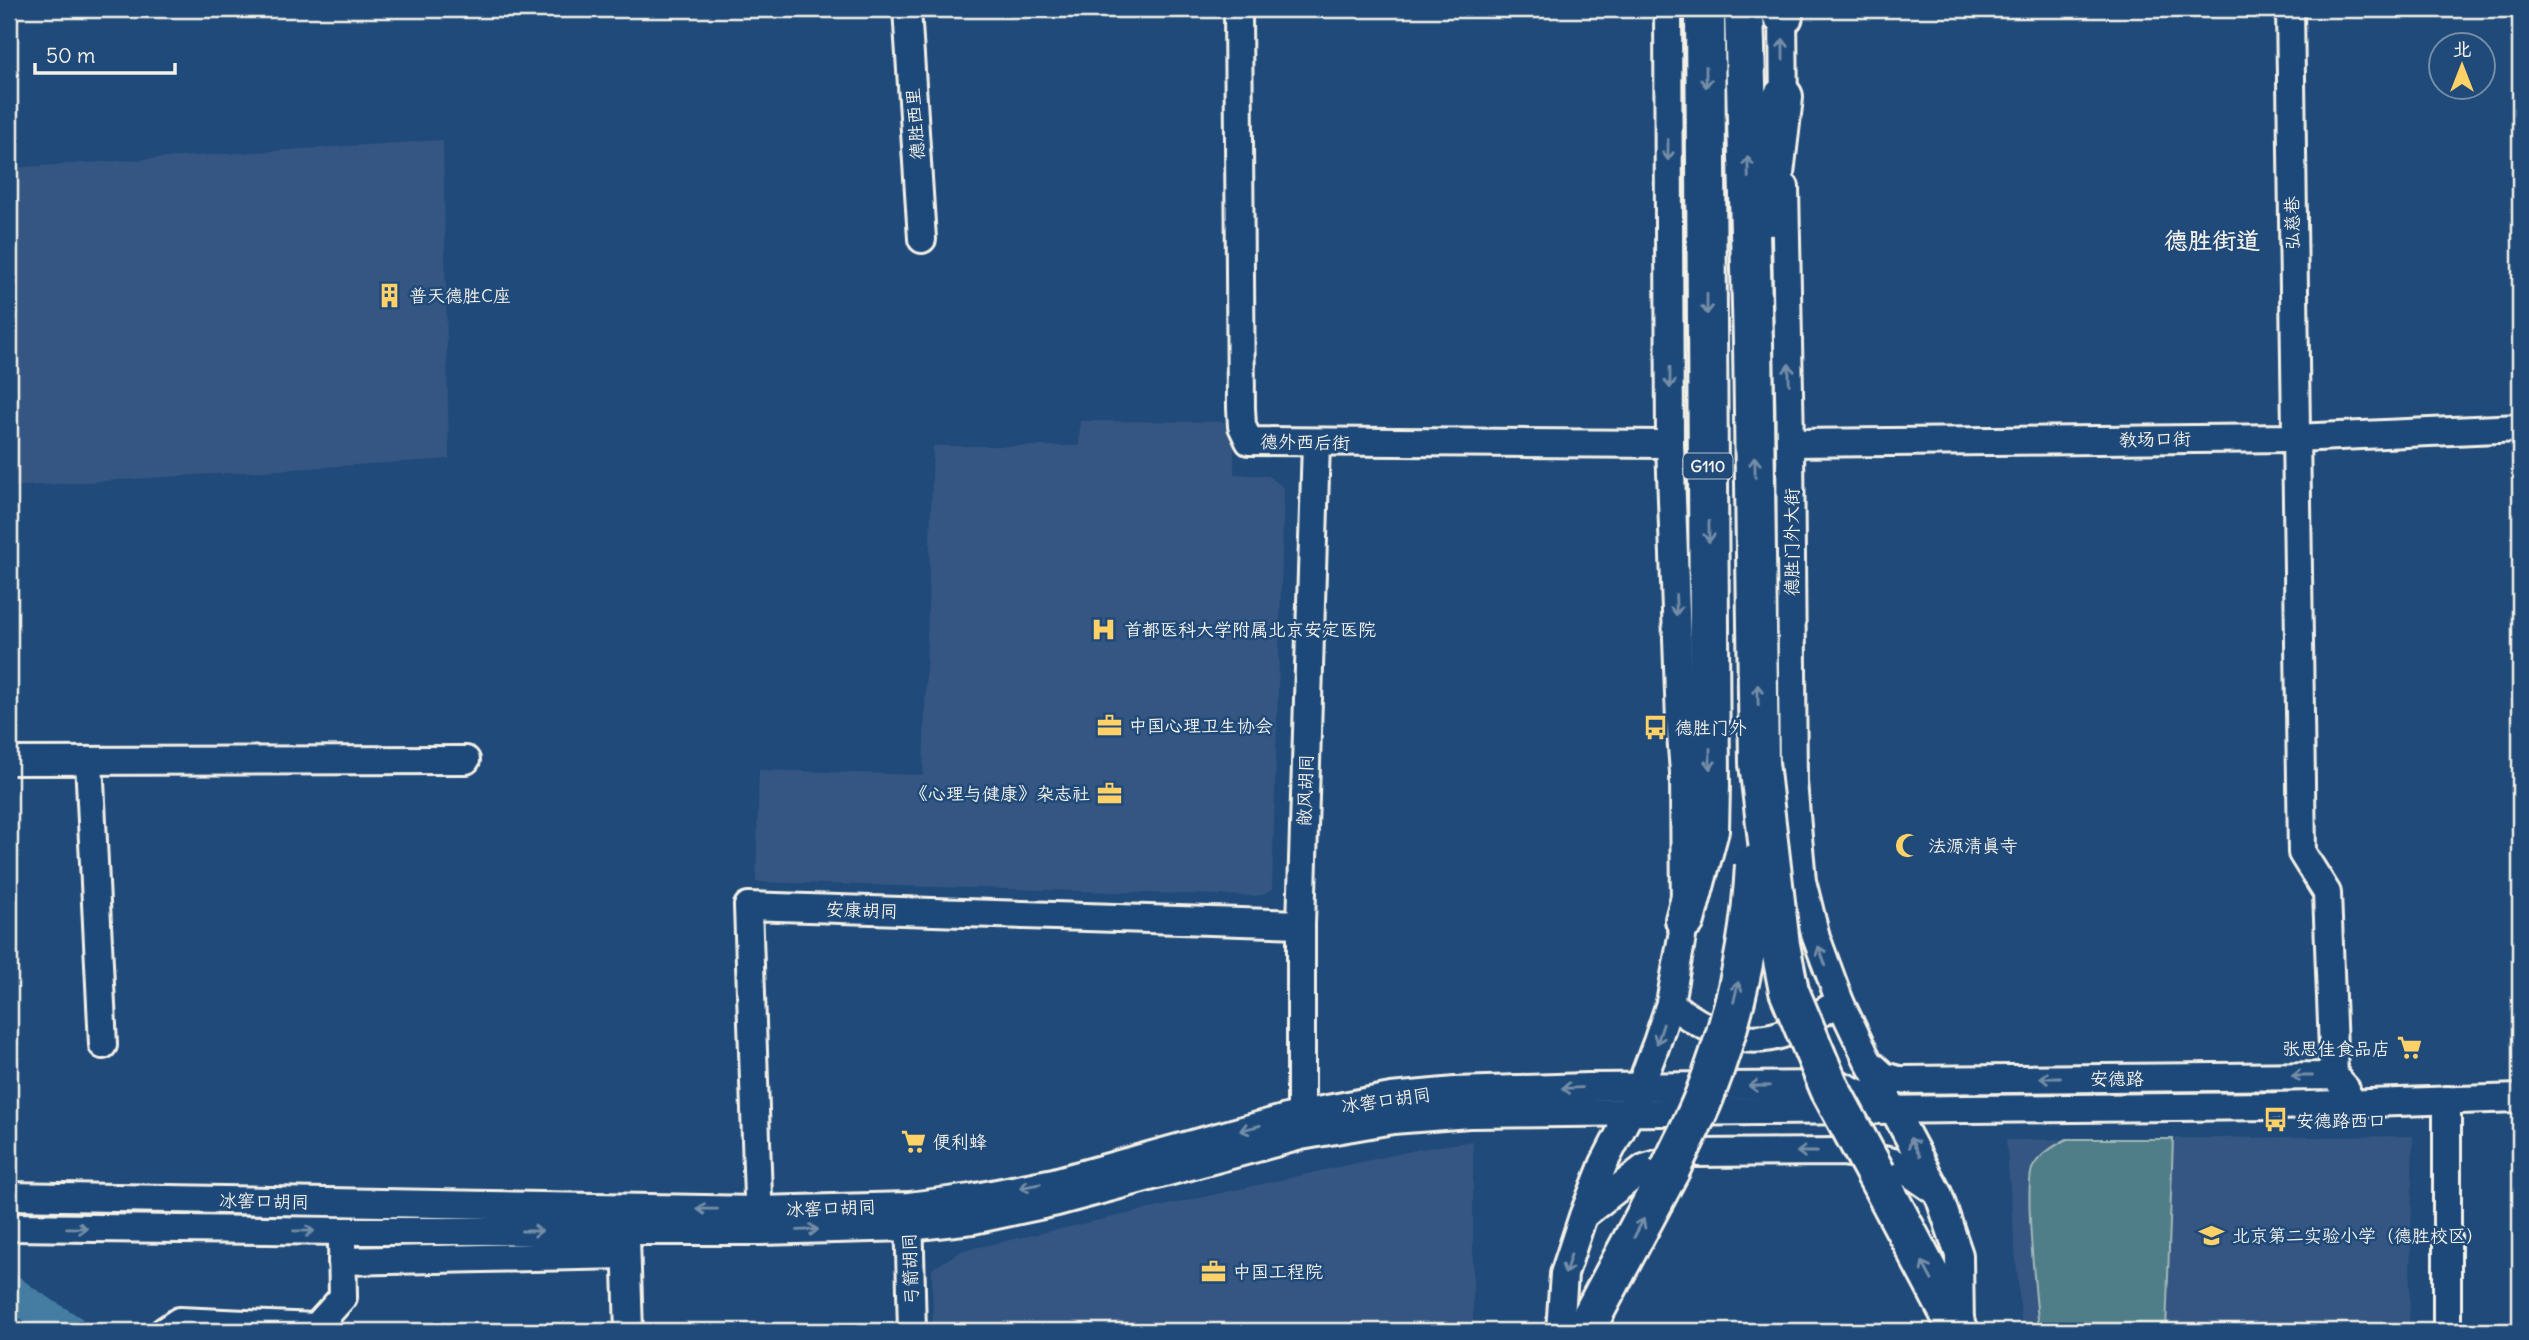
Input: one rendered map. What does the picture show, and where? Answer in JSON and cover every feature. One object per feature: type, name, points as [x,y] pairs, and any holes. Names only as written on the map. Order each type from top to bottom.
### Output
[{"type":"highway","name":"G110","points":[[1685,920],[1709,830],[1710,785],[1705,9]]},
{"type":"highway","name":"德胜门外大街","points":[[1744,9],[1753,343],[1759,763]]},
{"type":"highway","points":[[1753,343],[1783,97]]},
{"type":"highway","points":[[1568,1327],[1675,1158],[1704,1097],[1729,1021],[1745,953],[1754,877],[1759,763]]},
{"type":"highway","points":[[1759,763],[1780,945],[1789,991],[1830,1089],[1960,1331]]},
{"type":"street","name":"德胜西里","points":[[907,9],[922,239]]},
{"type":"street","name":"德外西后街","points":[[1238,9],[1242,426],[1249,442],[1670,444]]},
{"type":"street","points":[[1568,1327],[1564,1274],[1583,1216],[1604,1163],[1635,1098],[1670,1003],[1685,920],[1684,772],[1670,444],[1668,9]]},
{"type":"street","name":"弘慈巷","points":[[2290,9],[2302,853],[2327,893],[2334,1076]]},
{"type":"street","name":"德胜门外大街","points":[[1782,11],[1793,782],[1802,881],[1815,937],[1840,1002],[1938,1193],[1959,1255],[1960,1331]]},
{"type":"street","name":"教场口街","points":[[1790,443],[2294,438],[2520,428]]},
{"type":"street","name":"敞风胡同","points":[[1301,1125],[1301,924],[1316,443]]},
{"type":"street","points":[[9,761],[467,760]]},
{"type":"street","points":[[89,761],[103,1045]]},
{"type":"street","name":"安康胡同","points":[[759,1221],[748,906],[1301,924]]},
{"type":"street","points":[[1670,1003],[1689,1019],[1716,1033],[1768,1038],[1790,1031],[1840,1002]]},
{"type":"street","name":"安德路","points":[[1869,1063],[1884,1076],[1899,1080],[2334,1076]]},
{"type":"street","points":[[2334,1076],[2358,1102]]},
{"type":"street","name":"冰窖口胡同","points":[[9,1196],[759,1221],[909,1217],[971,1198],[1054,1182],[1301,1125],[1469,1114],[1635,1098],[1895,1110]]},
{"type":"street","name":"安德路","points":[[1895,1110],[2275,1106],[2520,1098]]},
{"type":"street","points":[[2447,1100],[2447,1331]]},
{"type":"street","points":[[1583,1216],[1644,1168],[1693,1153],[1843,1152],[1893,1162],[1938,1193]]},
{"type":"street","name":"弓箭胡同","points":[[909,1217],[912,1331]]},
{"type":"street","name":"冰窖口胡同","points":[[9,1227],[343,1231],[626,1243],[759,1221]]},
{"type":"street","points":[[164,1331],[179,1321],[316,1327],[343,1297],[343,1231]]},
{"type":"street","points":[[342,1261],[626,1243],[629,1331]]},
{"type":"shaded area","points":[[443,140],[449,459],[9,487],[9,168]]},
{"type":"shaded area","name":"首都医科大学附属北京安定医院","points":[[1080,421],[1234,422],[1234,474],[1269,476],[1284,488],[1272,889],[1255,896],[756,882],[759,770],[923,775],[933,446],[1079,446]]},
{"type":"shaded area","name":"北京第二实验小学（德胜校区）","points":[[2413,1136],[2409,1331],[2022,1331],[2006,1140]]},
{"type":"shaded area","points":[[1473,1141],[1473,1331],[933,1331],[932,1269],[961,1251],[1420,1149]]},
{"type":"green space","points":[[2067,1139],[2173,1139],[2166,1331],[2039,1331],[2030,1219],[2030,1178],[2039,1158]]},
{"type":"waterway","points":[[9,1290],[71,1331]]},
{"type":"place","name":"普天德胜C座","points":[[389,295]]},
{"type":"place","name":"首都医科大学附属北京安定医院","points":[[1104,629]]},
{"type":"place","name":"中国心理卫生协会","points":[[1109,725]]},
{"type":"place","name":"德胜门外","points":[[1655,727]]},
{"type":"place","name":"《心理与健康》杂志社","points":[[1110,793]]},
{"type":"place","name":"法源清真寺","points":[[1908,845]]},
{"type":"place","name":"张思佳食品店","points":[[2410,1048]]},
{"type":"place","name":"安德路西口","points":[[2276,1120]]},
{"type":"place","name":"便利蜂","points":[[913,1141]]},
{"type":"place","name":"北京第二实验小学（德胜校区）","points":[[2212,1235]]},
{"type":"place","name":"中国工程院","points":[[1213,1271]]},
{"type":"district","name":"德胜街道","points":[[2212,240]]}]
